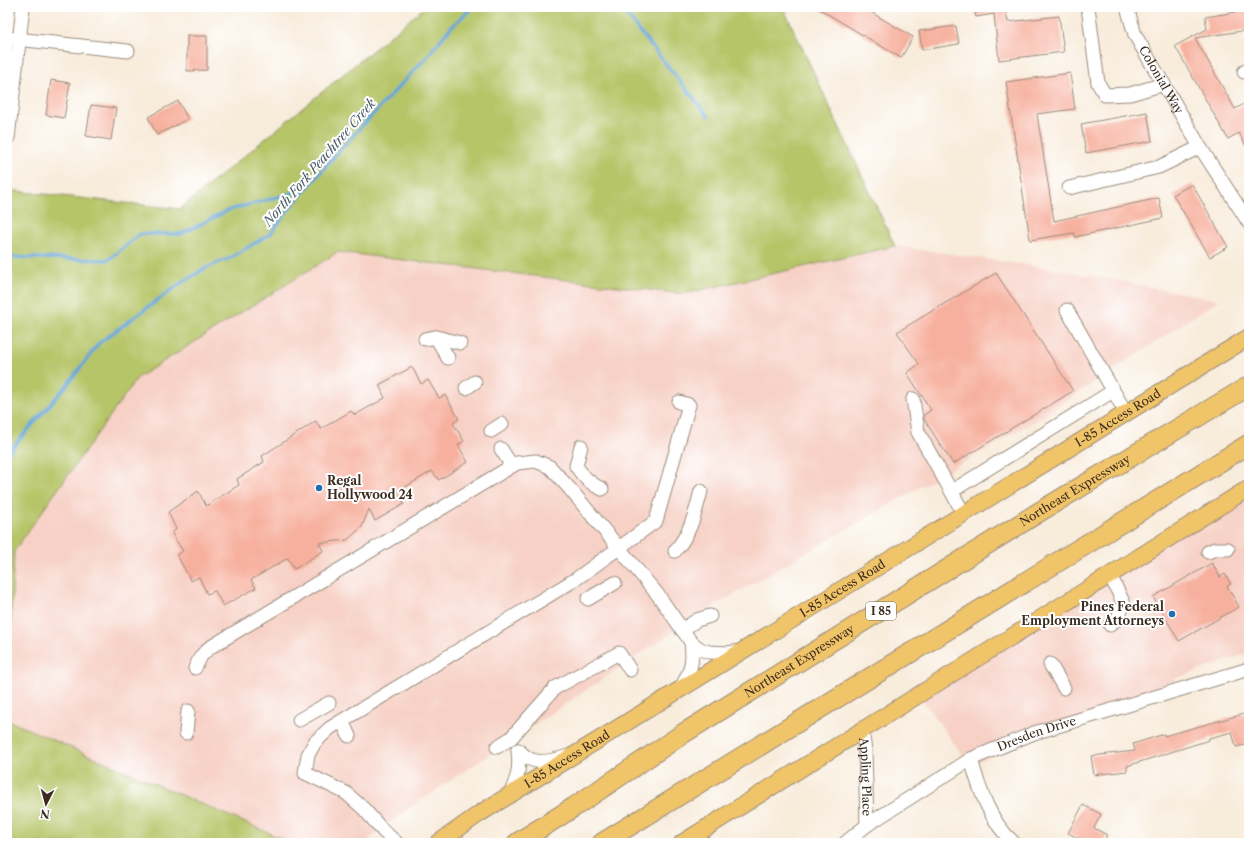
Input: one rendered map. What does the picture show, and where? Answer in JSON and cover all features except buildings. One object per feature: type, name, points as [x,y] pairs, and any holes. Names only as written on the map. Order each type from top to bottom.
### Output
[{"type":"highway","name":"Northeast Expressway","points":[[517,843],[684,733],[1044,509],[1249,386]]},
{"type":"highway","points":[[602,843],[1249,444]]},
{"type":"main road","name":"I-85 Access Road","points":[[441,841],[510,795],[1249,337]]},
{"type":"main road","points":[[682,843],[1249,488]]},
{"type":"street","points":[[8,138],[13,38],[23,7]]},
{"type":"street","points":[[1088,7],[1098,83],[1105,95],[1130,94],[1164,84]]},
{"type":"street","name":"Colonial Way","points":[[1131,8],[1135,34],[1200,147],[1249,224]]},
{"type":"street","points":[[13,38],[128,51]]},
{"type":"street","points":[[1069,188],[1158,167],[1200,147]]},
{"type":"street","points":[[1068,310],[1126,413]]},
{"type":"street","points":[[448,358],[431,338],[460,343]]},
{"type":"street","points":[[952,491],[1113,391]]},
{"type":"street","points":[[913,399],[918,432],[964,514]]},
{"type":"street","points":[[397,843],[385,838],[364,809],[346,793],[305,773],[308,755],[315,742],[330,728],[576,579],[656,521],[689,405],[679,402]]},
{"type":"street","points":[[580,446],[576,466],[582,476],[592,485],[602,489]]},
{"type":"street","points":[[501,448],[512,466]]},
{"type":"street","points":[[195,668],[200,656],[209,648],[517,463],[536,462],[550,467],[570,489],[658,595],[691,642],[700,649],[709,652],[727,653],[744,651]]},
{"type":"street","points":[[674,551],[684,541],[692,523],[701,491]]},
{"type":"street","points":[[1208,552],[1215,549],[1228,549]]},
{"type":"street","points":[[1110,575],[1130,606],[1110,624]]},
{"type":"street","points":[[588,599],[615,583]]},
{"type":"street","points":[[682,630],[697,620],[710,616]]},
{"type":"street","points":[[679,690],[691,669],[693,654],[691,642]]},
{"type":"street","points":[[496,747],[511,738],[557,686],[619,652],[630,670]]},
{"type":"street","points":[[1050,664],[1064,688]]},
{"type":"street","name":"Dresden Drive","points":[[845,843],[867,825],[971,759],[1034,733],[1249,669]]},
{"type":"street","points":[[299,720],[329,703]]},
{"type":"street","points":[[186,733],[188,711]]},
{"type":"street","points":[[342,721],[350,736]]},
{"type":"street","name":"Appling Place","points":[[862,730],[865,751],[867,825]]},
{"type":"street","points":[[510,795],[519,770],[518,750],[528,758],[536,761],[545,761],[576,754]]},
{"type":"street","points":[[971,759],[984,800],[1004,834],[1014,843]]},
{"type":"street","points":[[428,843],[441,841]]},
{"type":"shaded area","points":[[895,246],[1055,269],[1219,300],[1040,418],[700,614],[399,815],[365,843],[292,843],[7,720],[14,551],[137,378],[338,252],[683,294]]},
{"type":"shaded area","points":[[1249,485],[1249,653],[1177,678],[970,765],[916,692]]},
{"type":"green space","points":[[425,7],[783,7],[895,246],[683,294],[338,252],[137,378],[14,551],[7,709],[7,190],[180,209]]},
{"type":"green space","points":[[7,720],[292,843],[7,843]]},
{"type":"waterway","name":"North Fork Peachtree Creek","points":[[7,454],[67,385],[99,343],[181,283],[206,268],[230,258],[270,234],[292,205],[345,144],[426,58],[451,27],[473,7]]},
{"type":"waterway","points":[[620,7],[708,116]]},
{"type":"waterway","points":[[7,257],[108,260],[140,234],[181,234],[229,210],[304,190]]},
{"type":"place","name":"Regal Hollywood 24","points":[[319,488]]},
{"type":"place","name":"Pines Federal Employment Attorneys","points":[[1172,614]]}]
